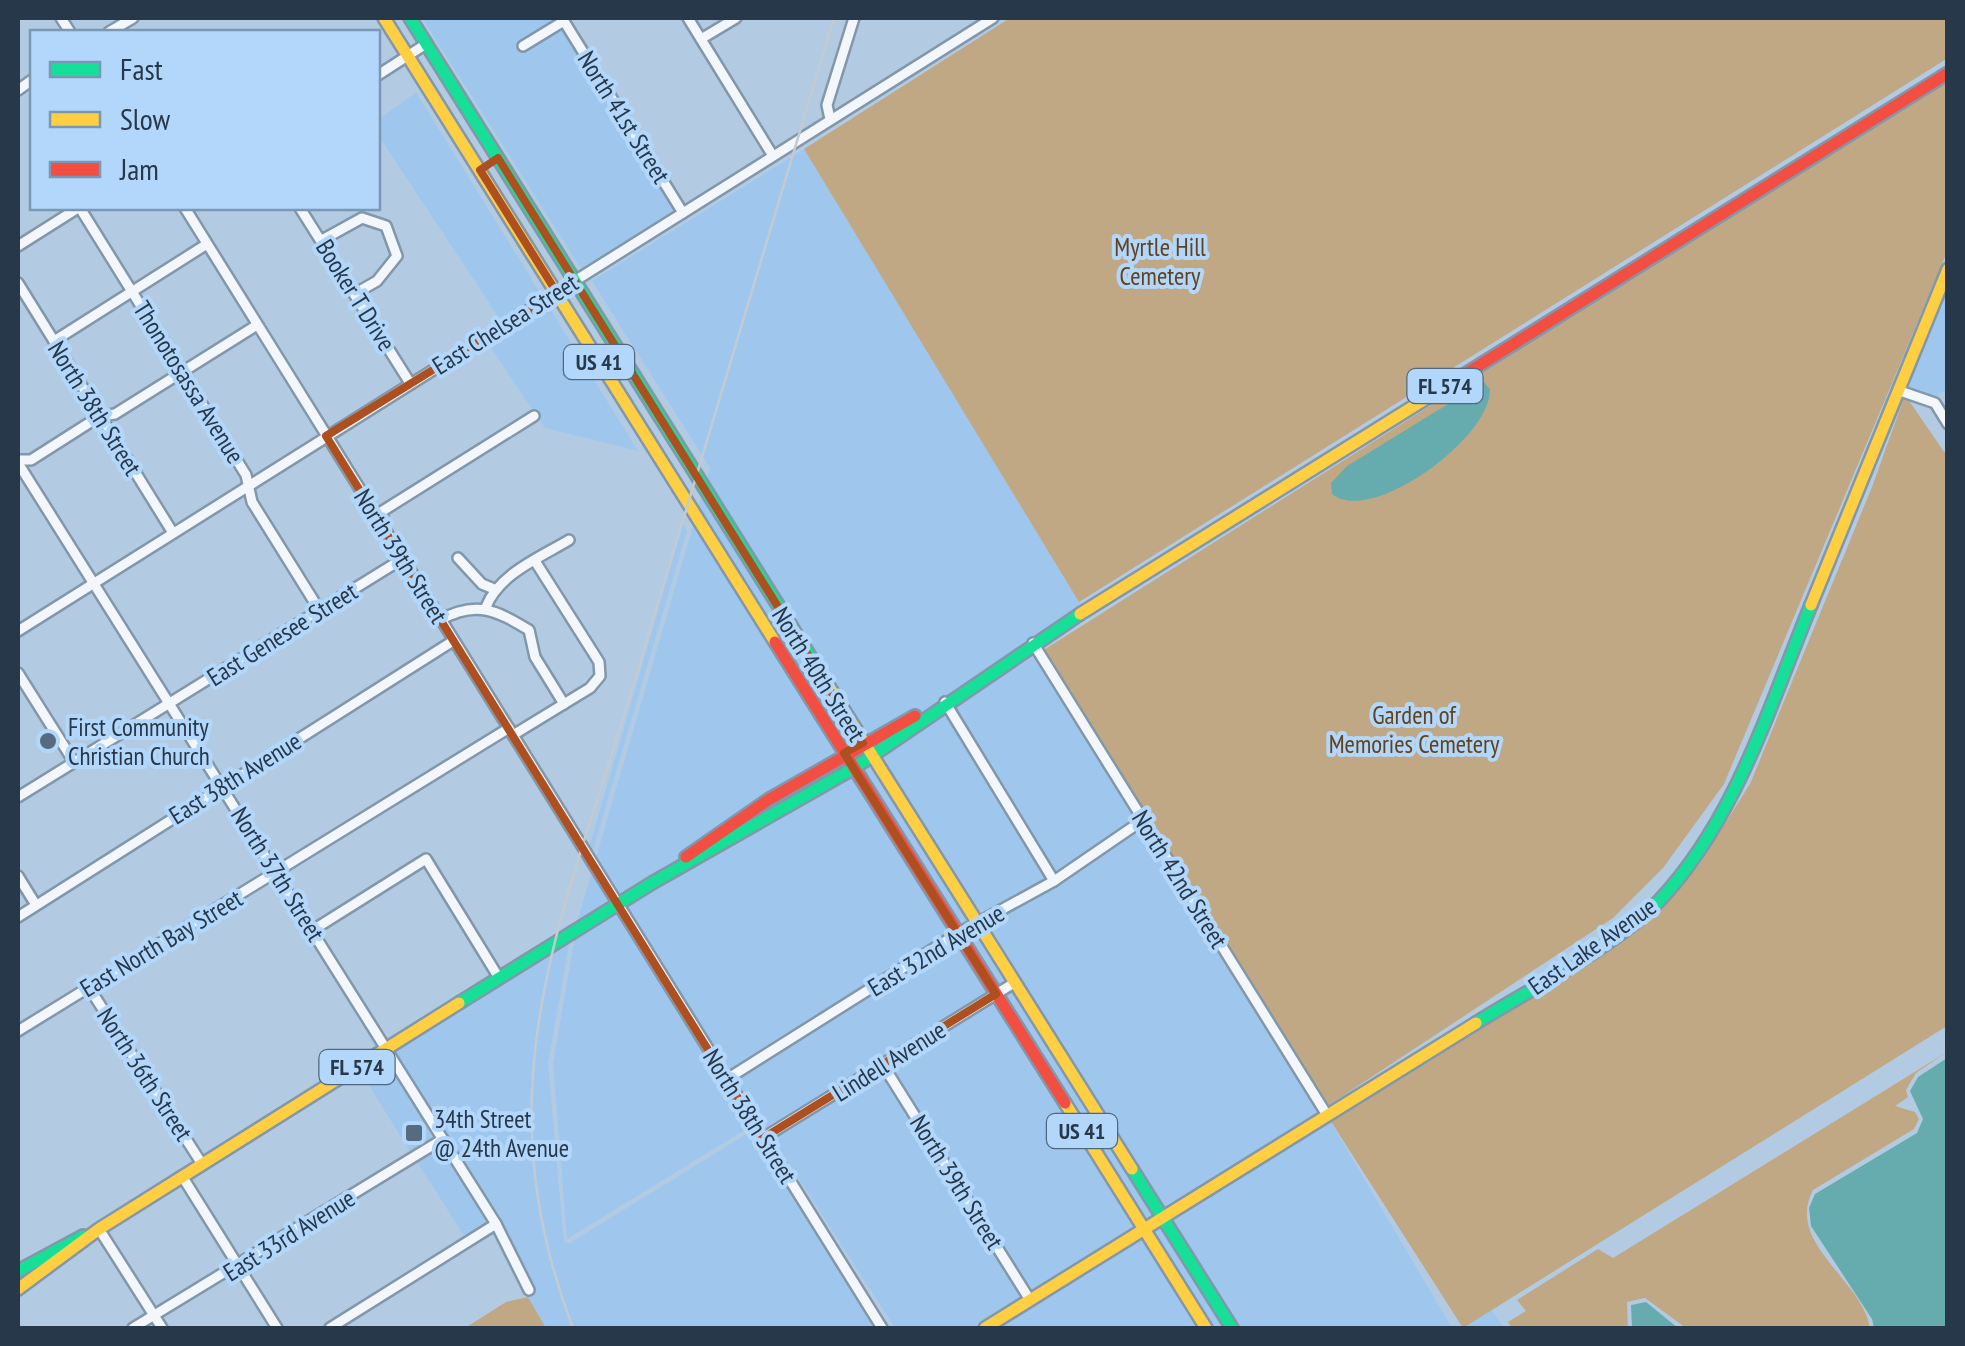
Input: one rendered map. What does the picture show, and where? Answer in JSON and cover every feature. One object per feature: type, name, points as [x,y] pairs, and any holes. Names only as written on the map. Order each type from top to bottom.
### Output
[{"type":"main road","name":"North 40th Street","points":[[384,18],[1206,1328]]},
{"type":"main road","name":"North 40th Street","points":[[410,18],[1232,1328]]},
{"type":"main road","name":"FL 574","points":[[18,1271],[99,1228],[652,883],[854,768],[1033,643],[1948,73]]},
{"type":"main road","name":"East Lake Avenue","points":[[985,1328],[1592,951],[1658,902],[1729,806],[1948,269]]},
{"type":"main road","name":"FL 574","points":[[652,883],[742,818],[844,753],[945,702]]},
{"type":"main road","name":"FL 574","points":[[18,1289],[99,1228]]},
{"type":"street","points":[[688,18],[772,156]]},
{"type":"street","points":[[701,39],[736,18]]},
{"type":"street","points":[[830,119],[827,105],[854,18]]},
{"type":"street","name":"East Chelsea Street","points":[[18,631],[993,18]]},
{"type":"street","points":[[524,46],[563,19]]},
{"type":"street","name":"North 41st Street","points":[[563,19],[683,213]]},
{"type":"street","points":[[380,74],[426,44]]},
{"type":"street","points":[[436,100],[454,89]]},
{"type":"street","points":[[480,170],[498,158]]},
{"type":"street","points":[[18,246],[76,210]]},
{"type":"street","name":"Thonotosassa Avenue","points":[[80,210],[183,371],[250,484],[252,502],[320,611]]},
{"type":"street","name":"North 39th Street","points":[[186,210],[616,905]]},
{"type":"street","name":"Booker T Drive","points":[[301,210],[410,383]]},
{"type":"street","points":[[322,240],[362,218],[386,226],[397,256],[376,281],[356,293]]},
{"type":"street","points":[[54,341],[207,244]]},
{"type":"street","name":"North 38th Street","points":[[18,283],[173,533]]},
{"type":"street","points":[[18,462],[30,460],[100,416],[115,414],[258,325]]},
{"type":"street","points":[[1900,391],[1935,403],[1948,424]]},
{"type":"street","points":[[1935,403],[1948,396]]},
{"type":"street","name":"East Genesee Street","points":[[18,797],[399,561],[381,512],[534,416]]},
{"type":"street","points":[[647,439],[666,428]]},
{"type":"street","name":"North 37th Street","points":[[18,462],[496,1224],[530,1290]]},
{"type":"street","points":[[486,608],[494,588],[568,540]]},
{"type":"street","points":[[458,558],[482,584],[494,588]]},
{"type":"street","name":"East North Bay Street","points":[[18,1031],[596,682],[600,669],[535,560]]},
{"type":"street","points":[[751,603],[768,592]]},
{"type":"street","points":[[440,620],[462,609],[486,608],[529,630],[536,657],[564,704]]},
{"type":"street","name":"East 38th Avenue","points":[[18,916],[453,641]]},
{"type":"street","name":"North 42nd Street","points":[[1033,643],[1326,1114]]},
{"type":"street","points":[[18,673],[74,762]]},
{"type":"street","points":[[945,702],[1054,881]]},
{"type":"street","name":"East 32nd Avenue","points":[[728,1079],[976,923],[1054,881],[1143,820]]},
{"type":"street","points":[[313,930],[426,860],[499,978]]},
{"type":"street","points":[[18,876],[36,905]]},
{"type":"street","name":"North 38th Street","points":[[616,905],[882,1328]]},
{"type":"street","name":"Lindell Avenue","points":[[764,1138],[1014,983]]},
{"type":"street","name":"North 36th Street","points":[[88,986],[202,1164]]},
{"type":"street","name":"North 39th Street","points":[[882,1065],[1030,1300]]},
{"type":"street","points":[[1069,1111],[1087,1099]]},
{"type":"street","name":"East 33rd Avenue","points":[[133,1328],[443,1140]]},
{"type":"street","name":"North 36th Street","points":[[182,1176],[277,1328]]},
{"type":"street","points":[[330,1328],[496,1224]]},
{"type":"street","points":[[99,1228],[162,1328]]},
{"type":"highlighted area","points":[[498,158],[863,743],[844,753],[996,994],[763,1138],[326,436],[557,293],[480,170]]},
{"type":"shaded area","points":[[422,18],[557,18],[517,45],[523,52],[563,28],[676,211],[582,270]]},
{"type":"shaded area","points":[[416,92],[542,296],[501,321],[380,138],[380,119]]},
{"type":"shaded area","points":[[804,149],[1085,610],[1033,643],[1323,1109],[1452,1328],[895,1328],[761,1120],[567,1239],[553,1063],[578,919],[710,468],[592,281]]},
{"type":"shaded area","points":[[1947,283],[1947,389],[1934,398],[1907,388]]},
{"type":"shaded area","points":[[547,304],[638,451],[545,428],[487,342]]},
{"type":"shaded area","points":[[1484,382],[1490,389],[1485,409],[1472,430],[1426,472],[1373,498],[1350,501],[1332,494],[1331,483],[1347,466]]},
{"type":"shaded area","points":[[683,524],[687,531],[591,857],[588,851]]},
{"type":"shaded area","points":[[570,940],[548,1063],[564,1242],[570,1243],[753,1130],[876,1328],[546,1328],[528,1297],[536,1292],[502,1226],[393,1051]]},
{"type":"shaded area","points":[[385,1055],[436,1137],[411,1153],[360,1071]]},
{"type":"shaded area","points":[[1947,1058],[1947,1328],[1874,1328],[1872,1319],[1811,1226],[1809,1208],[1815,1194],[1917,1133],[1923,1119],[1910,1091],[1918,1077]]},
{"type":"shaded area","points":[[442,1146],[489,1222],[465,1237],[417,1162]]},
{"type":"shaded area","points":[[1646,1302],[1678,1328],[1632,1328],[1631,1305]]},
{"type":"shaded area","points":[[1492,1310],[1504,1328],[1458,1328]]},
{"type":"green space","name":"Myrtle Hill Cemetery","points":[[1010,18],[1947,18],[1948,58],[1079,602],[804,149]]},
{"type":"green space","name":"Garden of Memories Cemetery","points":[[1947,79],[1947,252],[1724,784],[1663,868],[1613,918],[1323,1109],[1039,653]]},
{"type":"green space","points":[[1905,395],[1947,456],[1947,1026],[1463,1328],[1330,1120],[1595,958],[1651,916],[1698,866],[1750,784],[1872,487]]},
{"type":"green space","points":[[1947,1052],[1916,1073],[1906,1090],[1908,1097],[1895,1106],[1915,1112],[1919,1119],[1914,1129],[1813,1190],[1807,1209],[1809,1227],[1817,1244],[1854,1293],[1870,1328],[1686,1328],[1645,1298],[1627,1302],[1628,1328],[1512,1328],[1508,1322],[1526,1311],[1517,1300],[1598,1249],[1613,1258]]},
{"type":"green space","points":[[528,1297],[546,1328],[465,1328],[506,1302]]},
{"type":"railway","points":[[573,1328],[546,1242],[533,1152],[532,1092],[544,990],[569,889],[834,18]]},
{"type":"traffic: fast","points":[[410,18],[813,661]]},
{"type":"traffic: fast","points":[[1476,1023],[1620,934],[1659,901],[1686,869],[1748,761],[1811,605]]},
{"type":"traffic: fast","points":[[459,1003],[652,883],[854,768],[1080,614]]},
{"type":"traffic: fast","points":[[1132,1169],[1232,1328]]},
{"type":"traffic: fast","points":[[18,1271],[83,1236]]},
{"type":"traffic: slow","points":[[384,18],[775,642]]},
{"type":"traffic: slow","points":[[1811,605],[1948,269]]},
{"type":"traffic: slow","points":[[1080,614],[1459,378]]},
{"type":"traffic: slow","points":[[813,661],[1132,1169]]},
{"type":"traffic: slow","points":[[18,1289],[99,1229],[459,1003]]},
{"type":"traffic: slow","points":[[985,1328],[1476,1023]]},
{"type":"traffic: slow","points":[[1065,1103],[1206,1328]]},
{"type":"traffic: jam","points":[[1459,378],[1948,73]]},
{"type":"traffic: jam","points":[[775,642],[1065,1103]]},
{"type":"traffic: jam","points":[[686,857],[768,800],[915,716]]},
{"type":"place","name":"First Community Christian Church","points":[[48,741]]},
{"type":"place","name":"34th Street @ 24th Avenue","points":[[414,1133]]}]
